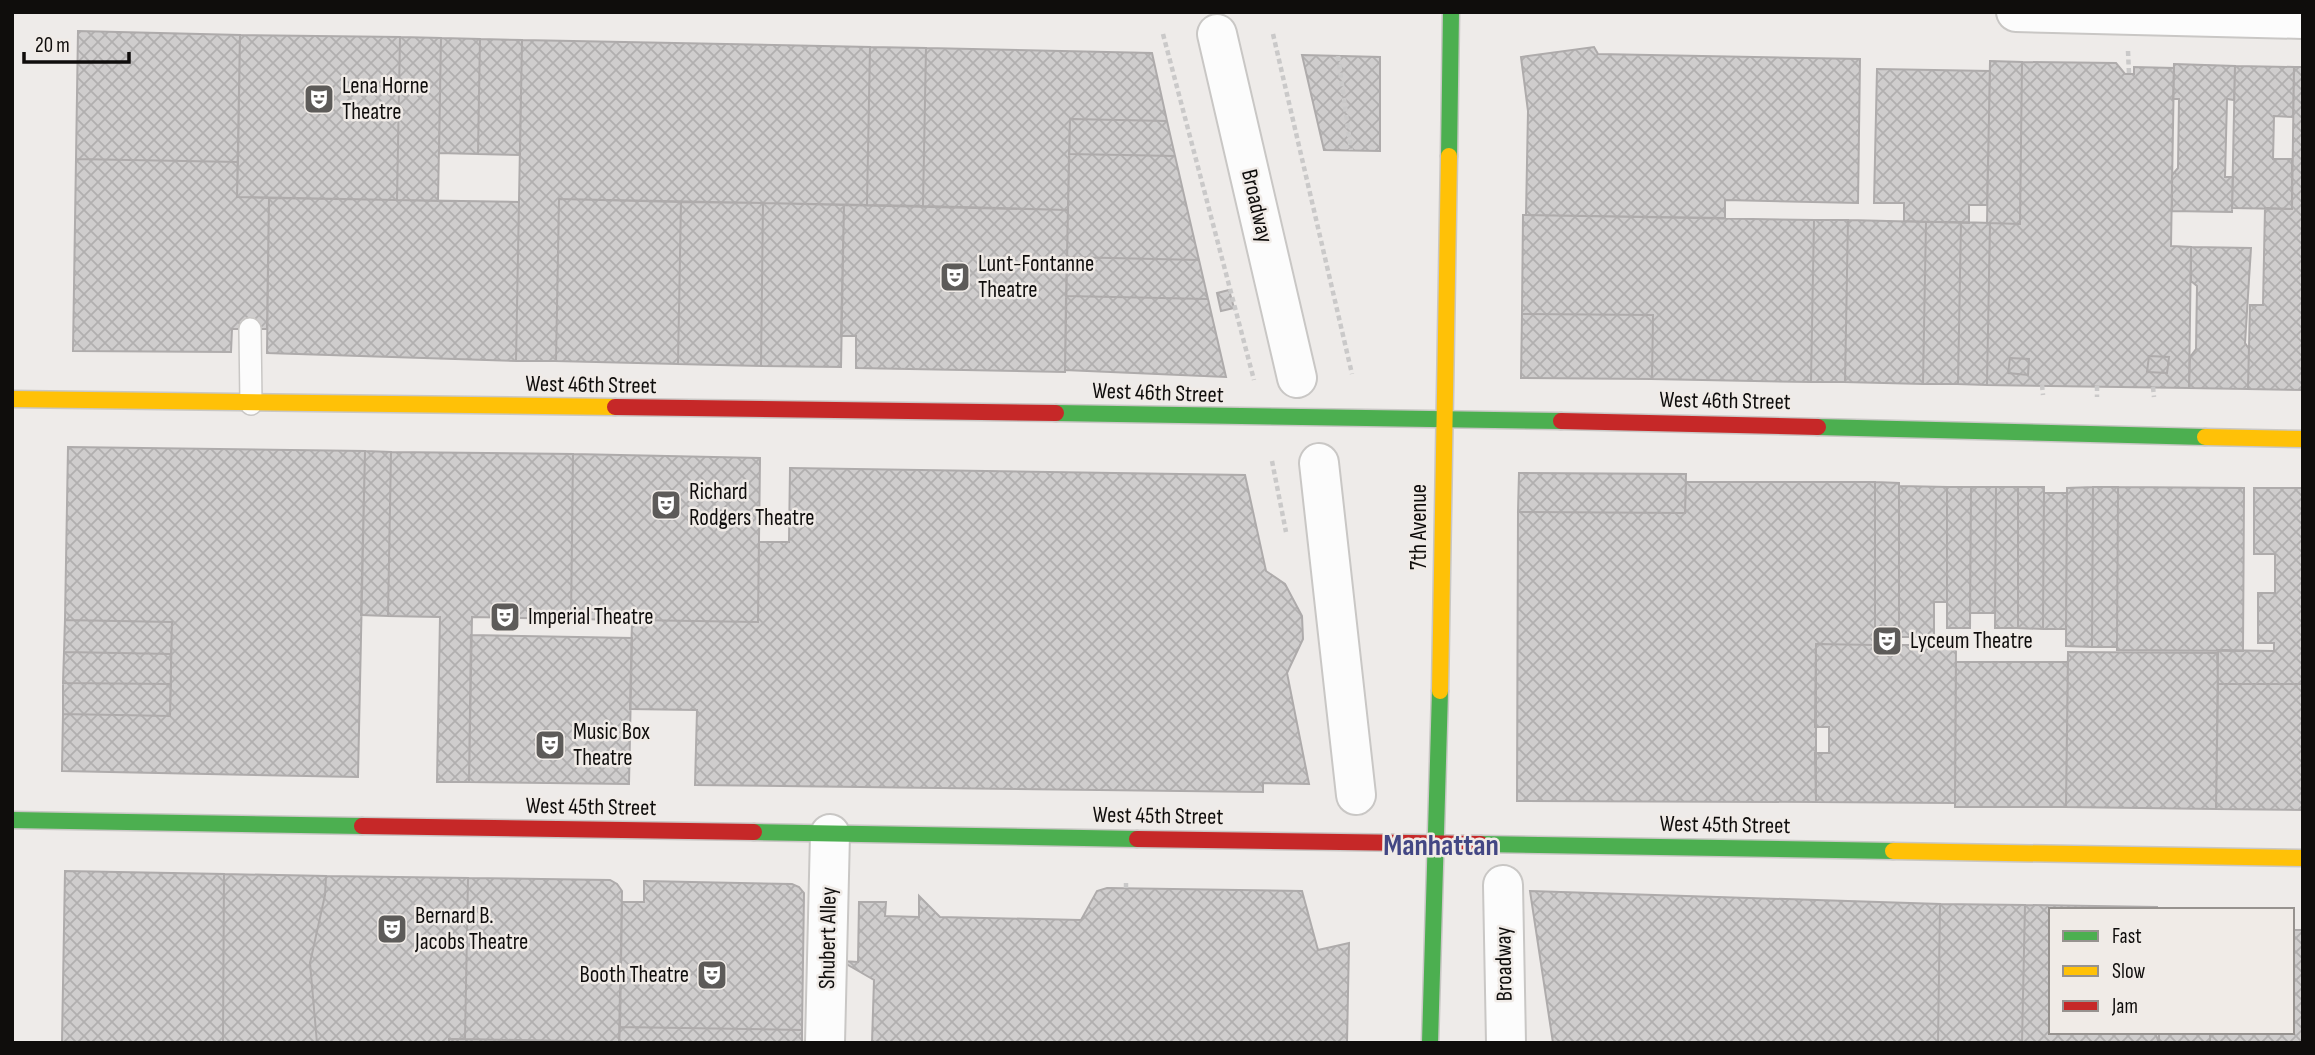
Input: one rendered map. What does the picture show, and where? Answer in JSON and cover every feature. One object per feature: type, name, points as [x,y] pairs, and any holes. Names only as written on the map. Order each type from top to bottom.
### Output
[{"type":"main road","name":"7th Avenue","points":[[1430,1043],[1438,843],[1451,12]]},
{"type":"main road","name":"West 46th Street","points":[[12,399],[1443,419],[2303,439]]},
{"type":"main road","name":"West 45th Street","points":[[12,820],[2303,858]]},
{"type":"street","points":[[2016,12],[2303,19]]},
{"type":"street","name":"Broadway","points":[[1217,34],[1297,378]]},
{"type":"street","points":[[1319,463],[1356,796]]},
{"type":"street","name":"Shubert Alley","points":[[825,1043],[830,834]]},
{"type":"street","name":"Broadway","points":[[1503,885],[1506,1043]]},
{"type":"lane","points":[[250,329],[251,404]]},
{"type":"path","points":[[1163,34],[1254,381]]},
{"type":"path","points":[[1273,34],[1352,374]]},
{"type":"path","points":[[2128,50],[2129,74]]},
{"type":"path","points":[[1338,56],[1351,150]]},
{"type":"path","points":[[2042,385],[2043,396]]},
{"type":"path","points":[[2097,386],[2097,397]]},
{"type":"path","points":[[2153,387],[2154,397]]},
{"type":"path","points":[[1126,881],[1126,888]]},
{"type":"building","points":[[78,31],[240,35],[238,162],[76,159]]},
{"type":"building","name":"Lena Horne Theatre","points":[[240,35],[400,37],[397,200],[237,197]]},
{"type":"building","points":[[400,37],[441,38],[438,201],[397,200]]},
{"type":"building","points":[[441,38],[480,39],[478,154],[439,153]]},
{"type":"building","points":[[480,39],[522,40],[520,155],[478,154]]},
{"type":"building","points":[[522,40],[870,47],[867,205],[559,199],[556,361],[516,361]]},
{"type":"building","points":[[870,47],[926,48],[923,206],[867,205]]},
{"type":"building","points":[[1594,47],[1598,54],[1860,59],[1858,203],[1725,200],[1725,218],[1526,215],[1528,111],[1521,57]]},
{"type":"building","points":[[926,48],[1152,53],[1167,121],[1070,119],[1068,210],[923,206]]},
{"type":"building","points":[[1302,55],[1380,57],[1380,151],[1324,150]]},
{"type":"building","points":[[1990,61],[2022,62],[2020,224],[1987,223]]},
{"type":"building","points":[[2022,62],[2116,63],[2125,74],[2134,74],[2134,67],[2174,68],[2171,246],[2191,247],[2189,388],[1987,385],[1990,223],[2020,224]]},
{"type":"building","points":[[2174,64],[2235,66],[2234,100],[2227,99],[2225,177],[2233,177],[2232,212],[2172,211],[2172,175],[2178,168],[2179,99],[2173,99]]},
{"type":"building","points":[[2235,66],[2294,67],[2293,117],[2274,116],[2273,159],[2292,159],[2292,209],[2232,208]]},
{"type":"building","points":[[2294,67],[2303,67],[2303,390],[2248,389],[2250,305],[2263,305],[2265,208],[2292,209]]},
{"type":"building","points":[[1877,69],[1990,71],[1987,205],[1969,205],[1969,223],[1904,221],[1904,203],[1874,203]]},
{"type":"building","points":[[1070,119],[1167,121],[1175,156],[1069,154]]},
{"type":"building","points":[[1069,154],[1175,156],[1199,260],[1067,257]]},
{"type":"building","points":[[76,159],[238,162],[237,197],[269,198],[267,329],[232,329],[231,352],[73,351]]},
{"type":"building","points":[[269,198],[519,202],[516,361],[267,353]]},
{"type":"building","points":[[559,199],[681,202],[678,364],[556,361]]},
{"type":"building","points":[[681,202],[763,203],[761,366],[678,364]]},
{"type":"building","points":[[763,203],[844,205],[841,367],[761,366]]},
{"type":"building","name":"Lunt-Fontanne Theatre","points":[[844,205],[1068,210],[1065,372],[856,368],[856,336],[841,336]]},
{"type":"building","points":[[1523,215],[1814,220],[1811,382],[1652,379],[1653,315],[1522,314]]},
{"type":"building","points":[[1814,220],[1848,220],[1845,382],[1811,382]]},
{"type":"building","points":[[1848,220],[1926,222],[1923,384],[1845,382]]},
{"type":"building","points":[[1926,222],[1961,222],[1958,384],[1923,384]]},
{"type":"building","points":[[1961,222],[1990,223],[1987,385],[1958,384]]},
{"type":"building","points":[[2191,247],[2251,248],[2245,343],[2249,349],[2248,389],[2189,388],[2190,357],[2196,349],[2197,286],[2191,281]]},
{"type":"building","points":[[1067,257],[1199,260],[1208,299],[1066,296]]},
{"type":"building","points":[[1229,290],[1234,308],[1221,311],[1217,293]]},
{"type":"building","points":[[1066,296],[1208,299],[1226,377],[1065,370]]},
{"type":"building","points":[[1522,314],[1653,315],[1652,379],[1521,378]]},
{"type":"building","points":[[2149,356],[2169,357],[2167,373],[2147,372]]},
{"type":"building","points":[[2010,358],[2029,359],[2028,375],[2008,373]]},
{"type":"building","points":[[68,447],[365,451],[358,777],[62,771],[63,714],[170,716],[172,622],[65,620]]},
{"type":"building","points":[[365,451],[391,452],[388,616],[361,615]]},
{"type":"building","name":"Imperial Theatre","points":[[391,452],[573,454],[571,619],[472,617],[469,782],[437,782],[440,617],[388,616]]},
{"type":"building","name":"Richard Rodgers Theatre","points":[[573,454],[760,458],[758,622],[571,619]]},
{"type":"building","points":[[790,468],[1245,475],[1266,571],[1285,584],[1302,616],[1303,639],[1287,673],[1309,784],[1263,783],[1263,792],[695,785],[697,710],[630,709],[632,620],[758,622],[759,542],[789,542]]},
{"type":"building","points":[[1519,473],[1686,474],[1685,513],[1518,512]]},
{"type":"building","points":[[1686,482],[1875,482],[1875,645],[1816,644],[1816,802],[1517,801],[1518,512],[1685,513]]},
{"type":"building","name":"Lyceum Theatre","points":[[1875,482],[1899,483],[1899,645],[1956,645],[1955,803],[1816,802],[1815,753],[1829,753],[1829,727],[1815,727],[1816,644],[1875,645]]},
{"type":"building","points":[[1899,486],[1947,487],[1947,602],[1934,602],[1934,637],[1899,637]]},
{"type":"building","points":[[1947,487],[1971,487],[1970,628],[1947,628]]},
{"type":"building","points":[[1971,487],[1996,487],[1995,613],[1970,613]]},
{"type":"building","points":[[1996,487],[2018,487],[2018,628],[1995,628]]},
{"type":"building","points":[[2018,487],[2044,487],[2043,629],[2018,628]]},
{"type":"building","points":[[2093,487],[2092,647],[2066,646],[2067,488]]},
{"type":"building","points":[[2093,487],[2118,487],[2117,647],[2092,647]]},
{"type":"building","points":[[2118,487],[2244,488],[2243,651],[2117,650]]},
{"type":"building","points":[[2254,488],[2303,488],[2303,684],[2218,684],[2217,650],[2274,651],[2274,643],[2258,643],[2258,593],[2275,593],[2275,554],[2254,554]]},
{"type":"building","points":[[2044,493],[2067,493],[2066,629],[2043,629]]},
{"type":"building","points":[[65,620],[172,622],[171,654],[64,652]]},
{"type":"building","name":"Music Box Theatre","points":[[471,635],[632,638],[629,784],[469,782]]},
{"type":"building","points":[[64,652],[171,654],[171,684],[63,683]]},
{"type":"building","points":[[2068,652],[2218,653],[2216,809],[2066,807]]},
{"type":"building","points":[[1956,662],[2068,662],[2066,807],[1955,807]]},
{"type":"building","points":[[63,683],[171,684],[170,716],[63,714]]},
{"type":"building","points":[[2218,684],[2303,684],[2303,810],[2216,809]]},
{"type":"building","points":[[65,871],[224,874],[223,1043],[62,1043]]},
{"type":"building","points":[[224,874],[326,876],[325,895],[310,963],[317,1043],[223,1043]]},
{"type":"building","name":"Bernard B. Jacobs Theatre","points":[[326,876],[468,878],[465,1039],[449,1039],[449,1043],[317,1043],[310,963],[325,895]]},
{"type":"building","points":[[468,878],[610,880],[617,884],[622,891],[619,1042],[465,1039]]},
{"type":"building","name":"Booth Theatre","points":[[644,881],[792,884],[799,887],[804,893],[802,1030],[620,1027],[622,902],[644,902]]},
{"type":"building","points":[[1107,888],[1302,891],[1318,950],[1349,943],[1347,1043],[872,1043],[874,980],[841,961],[858,962],[859,902],[886,902],[885,916],[919,917],[919,896],[940,917],[1081,920],[1097,891]]},
{"type":"building","points":[[1530,891],[1940,904],[1938,1043],[1553,1043]]},
{"type":"building","points":[[1940,904],[2025,905],[2022,1043],[1938,1043]]},
{"type":"building","points":[[2025,905],[2157,907],[2049,908],[2049,1034],[2156,1034],[2159,1043],[2022,1043]]},
{"type":"building","points":[[2294,930],[2303,930],[2303,1043],[2210,1043],[2210,1034],[2294,1034]]},
{"type":"building","points":[[620,1027],[802,1030],[802,1043],[619,1043]]},
{"type":"building","points":[[2159,1034],[2210,1034],[2210,1043],[2159,1043]]},
{"type":"building","points":[[449,1039],[619,1042],[619,1043],[449,1043]]},
{"type":"traffic: fast","points":[[1449,156],[1451,12]]},
{"type":"traffic: fast","points":[[1056,413],[1561,421]]},
{"type":"traffic: fast","points":[[1818,427],[2205,437]]},
{"type":"traffic: fast","points":[[1430,1043],[1440,691]]},
{"type":"traffic: fast","points":[[12,820],[362,826]]},
{"type":"traffic: fast","points":[[754,832],[1137,839]]},
{"type":"traffic: fast","points":[[1481,844],[1893,851]]},
{"type":"traffic: slow","points":[[1440,691],[1449,156]]},
{"type":"traffic: slow","points":[[12,399],[615,407]]},
{"type":"traffic: slow","points":[[2205,437],[2303,439]]},
{"type":"traffic: slow","points":[[1893,851],[2303,858]]},
{"type":"traffic: jam","points":[[615,407],[1056,413]]},
{"type":"traffic: jam","points":[[1561,421],[1818,427]]},
{"type":"traffic: jam","points":[[362,826],[754,832]]},
{"type":"traffic: jam","points":[[1137,839],[1481,844]]},
{"type":"place","name":"Lena Horne Theatre","points":[[319,99]]},
{"type":"place","name":"Lunt-Fontanne Theatre","points":[[955,277]]},
{"type":"place","name":"Richard Rodgers Theatre","points":[[666,505]]},
{"type":"place","name":"Imperial Theatre","points":[[505,617]]},
{"type":"place","name":"Lyceum Theatre","points":[[1887,641]]},
{"type":"place","name":"Music Box Theatre","points":[[550,745]]},
{"type":"place","name":"Bernard B. Jacobs Theatre","points":[[392,929]]},
{"type":"place","name":"Booth Theatre","points":[[712,975]]},
{"type":"district","name":"Manhattan","points":[[1441,846]]}]
